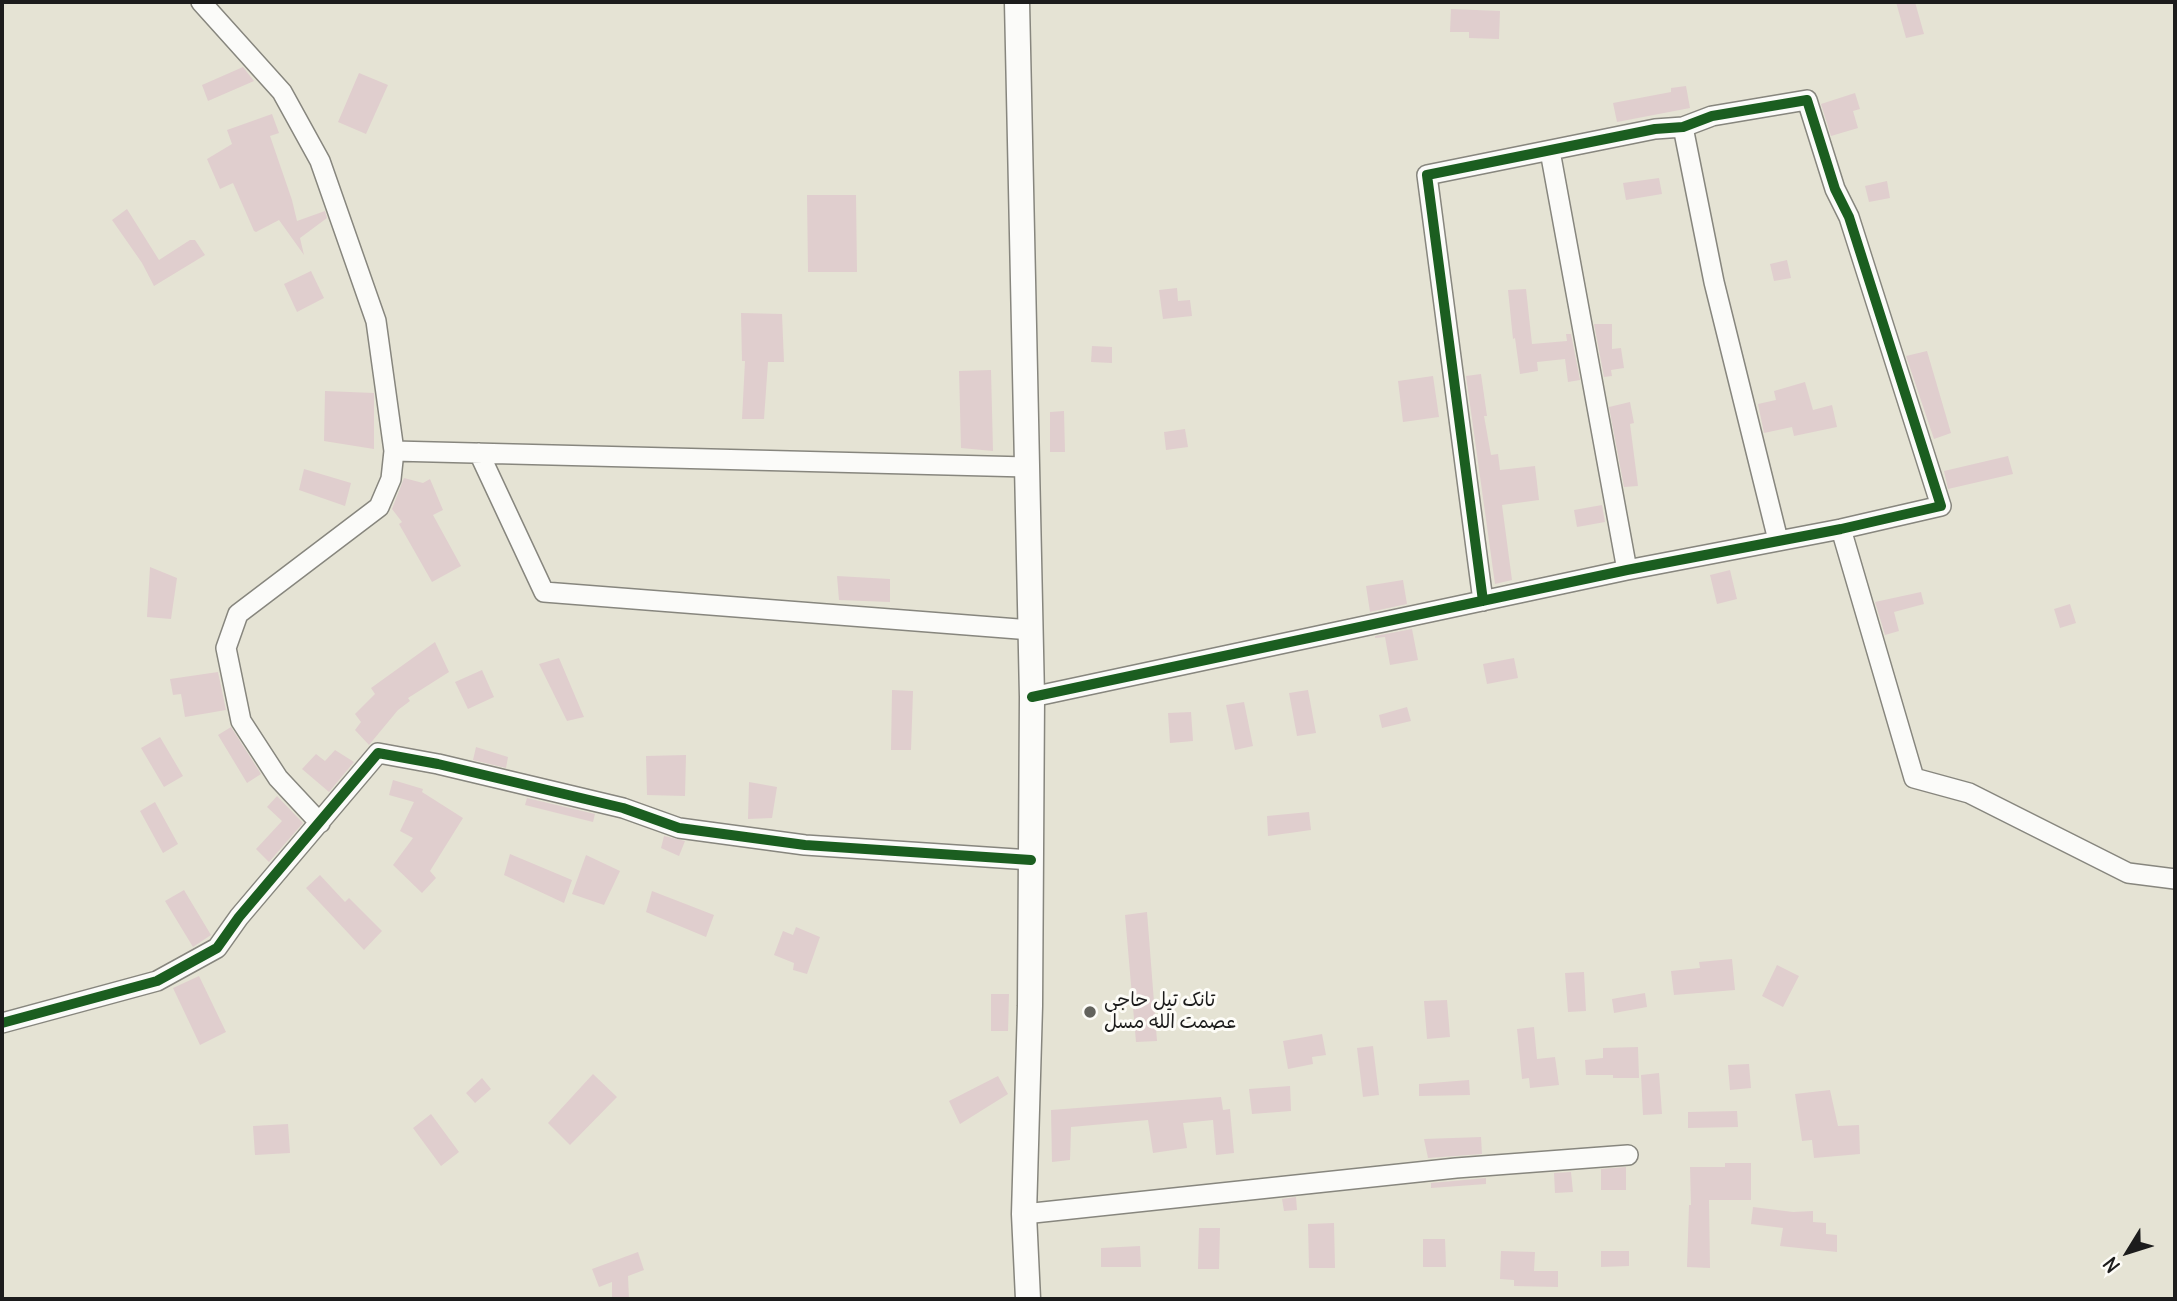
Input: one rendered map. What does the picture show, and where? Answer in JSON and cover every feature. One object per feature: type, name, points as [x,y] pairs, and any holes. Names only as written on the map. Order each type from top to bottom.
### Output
[{"type":"main road","points":[[1017,2],[1032,697],[1030,1006],[1024,1214],[1028,1299]]},
{"type":"street","points":[[201,2],[282,92],[320,161],[376,321],[394,451],[391,479],[379,507],[238,614],[226,648],[241,721],[278,778],[320,823]]},
{"type":"street","points":[[1032,697],[1483,601],[1626,570],[1841,529],[1941,506],[1849,217],[1835,189],[1807,100],[1712,116],[1683,127],[1654,129],[1427,175],[1483,601]]},
{"type":"street","points":[[1683,127],[1714,282],[1778,540]]},
{"type":"street","points":[[1550,150],[1626,570]]},
{"type":"street","points":[[394,451],[1027,467]]},
{"type":"street","points":[[479,453],[544,592],[1031,630]]},
{"type":"street","points":[[1841,529],[1914,778],[1969,793],[2129,873],[2175,879]]},
{"type":"street","points":[[2,1023],[157,981],[217,948],[239,917],[378,753],[438,764],[622,808],[679,828],[805,845],[1031,860]]},
{"type":"street","points":[[1024,1214],[1456,1168],[1628,1155]]},
{"type":"building","points":[[1896,2],[1915,2],[1924,34],[1906,38]]},
{"type":"building","points":[[1451,9],[1500,11],[1499,39],[1469,38],[1469,32],[1450,32]]},
{"type":"building","points":[[243,67],[254,81],[208,101],[202,85]]},
{"type":"building","points":[[359,73],[388,85],[366,134],[338,122]]},
{"type":"building","points":[[1686,86],[1690,108],[1617,122],[1613,103],[1671,92],[1671,88]]},
{"type":"building","points":[[1855,93],[1860,109],[1853,111],[1858,128],[1831,136],[1821,104]]},
{"type":"building","points":[[272,114],[279,133],[270,136],[297,221],[325,211],[327,218],[300,238],[304,255],[279,220],[254,231],[233,183],[220,189],[207,159],[232,144],[227,130]]},
{"type":"building","points":[[1659,178],[1662,194],[1626,200],[1623,183]]},
{"type":"building","points":[[1887,181],[1890,198],[1869,202],[1865,186]]},
{"type":"building","points":[[807,195],[856,195],[857,272],[808,272]]},
{"type":"building","points":[[127,209],[159,260],[190,240],[195,240],[205,255],[154,286],[142,263],[112,220]]},
{"type":"building","points":[[1787,260],[1791,278],[1774,281],[1770,264]]},
{"type":"building","points":[[311,271],[324,298],[297,312],[284,284]]},
{"type":"building","points":[[1177,288],[1178,301],[1190,300],[1192,316],[1163,319],[1159,290]]},
{"type":"building","points":[[1526,289],[1532,344],[1567,341],[1566,334],[1571,334],[1580,380],[1568,382],[1565,359],[1537,362],[1538,371],[1520,374],[1508,290]]},
{"type":"building","points":[[741,313],[782,314],[784,362],[768,362],[764,419],[742,419],[745,361],[742,361]]},
{"type":"building","points":[[1594,324],[1612,324],[1612,349],[1621,348],[1624,368],[1611,370],[1612,376],[1604,377]]},
{"type":"building","points":[[1092,346],[1112,347],[1112,363],[1091,362]]},
{"type":"building","points":[[1927,351],[1951,433],[1934,439],[1906,356]]},
{"type":"building","points":[[991,370],[993,451],[961,448],[959,371]]},
{"type":"building","points":[[1481,374],[1487,416],[1484,416],[1491,455],[1498,454],[1500,470],[1535,466],[1539,500],[1502,505],[1512,580],[1495,584],[1466,376]]},
{"type":"building","points":[[1433,376],[1439,417],[1403,422],[1398,381]]},
{"type":"building","points":[[1805,382],[1813,410],[1832,405],[1837,427],[1794,436],[1792,427],[1764,433],[1758,404],[1776,400],[1774,391]]},
{"type":"building","points":[[325,391],[374,393],[374,449],[324,441]]},
{"type":"building","points":[[1630,402],[1638,486],[1624,487],[1609,407]]},
{"type":"building","points":[[1064,411],[1065,452],[1050,452],[1050,412]]},
{"type":"building","points":[[1185,429],[1188,447],[1166,450],[1164,432]]},
{"type":"building","points":[[2008,456],[2013,474],[1948,489],[1944,471]]},
{"type":"building","points":[[304,469],[351,483],[345,506],[299,490]]},
{"type":"building","points":[[404,478],[423,483],[430,479],[443,510],[433,515],[461,566],[432,582],[399,524],[402,522],[392,509]]},
{"type":"building","points":[[1602,505],[1605,522],[1577,527],[1574,510]]},
{"type":"building","points":[[150,567],[177,578],[171,619],[147,617]]},
{"type":"building","points":[[1730,570],[1737,599],[1717,604],[1710,575]]},
{"type":"building","points":[[837,576],[890,579],[890,602],[839,600]]},
{"type":"building","points":[[1403,580],[1407,604],[1370,612],[1366,586]]},
{"type":"building","points":[[1921,592],[1924,604],[1894,612],[1899,631],[1885,635],[1875,602]]},
{"type":"building","points":[[2070,604],[2076,623],[2060,628],[2054,609]]},
{"type":"building","points":[[1412,629],[1418,660],[1390,665],[1385,637],[1375,636]]},
{"type":"building","points":[[435,642],[449,672],[408,698],[410,701],[398,710],[369,745],[355,730],[361,722],[355,714],[375,694],[371,688]]},
{"type":"building","points":[[559,658],[584,717],[567,721],[539,664]]},
{"type":"building","points":[[1514,658],[1518,678],[1487,684],[1483,664]]},
{"type":"building","points":[[482,670],[494,697],[468,709],[455,682]]},
{"type":"building","points":[[218,672],[226,710],[185,717],[181,694],[173,695],[170,679]]},
{"type":"building","points":[[892,690],[913,691],[911,750],[891,750]]},
{"type":"building","points":[[1308,690],[1316,733],[1297,736],[1289,693]]},
{"type":"building","points":[[1244,702],[1253,746],[1235,750],[1226,705]]},
{"type":"building","points":[[1407,707],[1411,721],[1382,728],[1379,715]]},
{"type":"building","points":[[1191,712],[1193,741],[1170,743],[1168,713]]},
{"type":"building","points":[[231,727],[261,774],[247,783],[218,735]]},
{"type":"building","points":[[160,737],[183,776],[164,787],[141,748]]},
{"type":"building","points":[[476,747],[508,757],[506,768],[473,760]]},
{"type":"building","points":[[335,750],[354,762],[329,792],[302,769],[316,754],[325,761]]},
{"type":"building","points":[[686,755],[685,796],[647,795],[646,756]]},
{"type":"building","points":[[393,780],[423,789],[422,792],[463,818],[430,871],[436,878],[422,893],[393,865],[413,838],[400,831],[414,802],[389,795]]},
{"type":"building","points":[[749,782],[777,787],[772,818],[748,819]]},
{"type":"building","points":[[277,796],[303,823],[269,862],[256,849],[282,821],[267,807]]},
{"type":"building","points":[[527,798],[595,814],[593,822],[525,805]]},
{"type":"building","points":[[155,802],[178,844],[163,853],[140,811]]},
{"type":"building","points":[[1309,812],[1311,830],[1268,836],[1267,816]]},
{"type":"building","points":[[664,836],[685,841],[679,856],[661,848]]},
{"type":"building","points":[[510,854],[572,880],[564,903],[504,875]]},
{"type":"building","points":[[586,855],[620,871],[604,905],[572,894]]},
{"type":"building","points":[[320,875],[345,902],[349,898],[382,931],[364,950],[306,888]]},
{"type":"building","points":[[184,890],[211,935],[193,947],[165,901]]},
{"type":"building","points":[[652,891],[714,915],[706,937],[646,912]]},
{"type":"building","points":[[1147,912],[1157,1041],[1136,1042],[1125,915]]},
{"type":"building","points":[[796,927],[820,937],[807,974],[793,970],[794,963],[774,955],[783,931],[793,935]]},
{"type":"building","points":[[1732,959],[1735,990],[1674,995],[1671,971],[1700,968],[1699,962]]},
{"type":"building","points":[[1777,965],[1799,976],[1783,1007],[1762,996]]},
{"type":"building","points":[[1584,972],[1586,1011],[1568,1012],[1565,973]]},
{"type":"building","points":[[199,976],[226,1032],[200,1045],[173,988]]},
{"type":"building","points":[[1645,993],[1647,1007],[1614,1013],[1612,999]]},
{"type":"building","points":[[991,994],[1009,994],[1008,1031],[991,1031]]},
{"type":"building","points":[[1447,1000],[1450,1037],[1427,1039],[1424,1001]]},
{"type":"building","points":[[1534,1027],[1537,1059],[1555,1057],[1559,1085],[1530,1088],[1529,1078],[1522,1079],[1517,1029]]},
{"type":"building","points":[[1322,1034],[1326,1055],[1312,1057],[1313,1064],[1288,1069],[1283,1041]]},
{"type":"building","points":[[1373,1046],[1379,1095],[1363,1097],[1357,1048]]},
{"type":"building","points":[[1638,1047],[1639,1078],[1586,1075],[1585,1060],[1603,1058],[1603,1048]]},
{"type":"building","points":[[1749,1064],[1751,1088],[1730,1090],[1728,1065]]},
{"type":"building","points":[[1659,1073],[1662,1114],[1643,1115],[1641,1075]]},
{"type":"building","points":[[593,1074],[617,1097],[570,1145],[548,1123]]},
{"type":"building","points":[[998,1076],[1008,1094],[960,1124],[949,1101]]},
{"type":"building","points":[[482,1078],[491,1089],[475,1103],[466,1093]]},
{"type":"building","points":[[1469,1080],[1470,1095],[1419,1096],[1419,1084]]},
{"type":"building","points":[[1290,1086],[1291,1111],[1252,1114],[1249,1089]]},
{"type":"building","points":[[1830,1090],[1838,1126],[1859,1125],[1860,1154],[1814,1158],[1812,1140],[1802,1141],[1795,1094]]},
{"type":"building","points":[[1221,1097],[1223,1110],[1230,1109],[1234,1153],[1216,1155],[1213,1120],[1183,1123],[1187,1148],[1153,1153],[1148,1120],[1071,1127],[1070,1160],[1052,1162],[1051,1110]]},
{"type":"building","points":[[1737,1111],[1738,1127],[1688,1128],[1688,1112]]},
{"type":"building","points":[[431,1114],[459,1152],[441,1166],[413,1128]]},
{"type":"building","points":[[288,1124],[290,1153],[255,1155],[253,1126]]},
{"type":"building","points":[[1481,1137],[1482,1154],[1428,1158],[1424,1139]]},
{"type":"building","points":[[1725,1163],[1751,1163],[1751,1200],[1709,1200],[1710,1268],[1687,1267],[1691,1205],[1690,1167],[1725,1167]]},
{"type":"building","points":[[1626,1167],[1626,1190],[1601,1190],[1601,1169]]},
{"type":"building","points":[[1571,1172],[1573,1192],[1555,1193],[1554,1173]]},
{"type":"building","points":[[1486,1178],[1486,1184],[1431,1188],[1431,1183]]},
{"type":"building","points":[[1296,1197],[1297,1210],[1284,1211],[1282,1199]]},
{"type":"building","points":[[1753,1207],[1793,1212],[1813,1211],[1813,1222],[1826,1223],[1826,1234],[1837,1235],[1837,1252],[1780,1246],[1783,1228],[1751,1224]]},
{"type":"building","points":[[1334,1223],[1335,1268],[1309,1268],[1308,1224]]},
{"type":"building","points":[[1199,1228],[1220,1228],[1219,1269],[1198,1269]]},
{"type":"building","points":[[1423,1239],[1445,1239],[1446,1267],[1423,1267]]},
{"type":"building","points":[[1140,1246],[1141,1267],[1101,1267],[1101,1248]]},
{"type":"building","points":[[1501,1251],[1535,1252],[1534,1271],[1558,1271],[1558,1287],[1514,1286],[1514,1280],[1500,1279]]},
{"type":"building","points":[[1601,1251],[1629,1251],[1629,1266],[1601,1267]]},
{"type":"building","points":[[638,1252],[644,1270],[628,1276],[629,1299],[612,1299],[612,1282],[599,1287],[592,1269]]},
{"type":"cycle path","points":[[1032,697],[1941,506],[1849,217],[1835,189],[1807,100],[1712,116],[1683,127],[1655,129],[1427,175],[1483,601]]},
{"type":"cycle path","points":[[2,1023],[157,981],[217,948],[239,917],[378,753],[438,764],[623,808],[679,828],[805,845],[1031,860]]},
{"type":"place","name":"تانک تیل حاجی عصمت الله مسل","points":[[1090,1012]]}]
